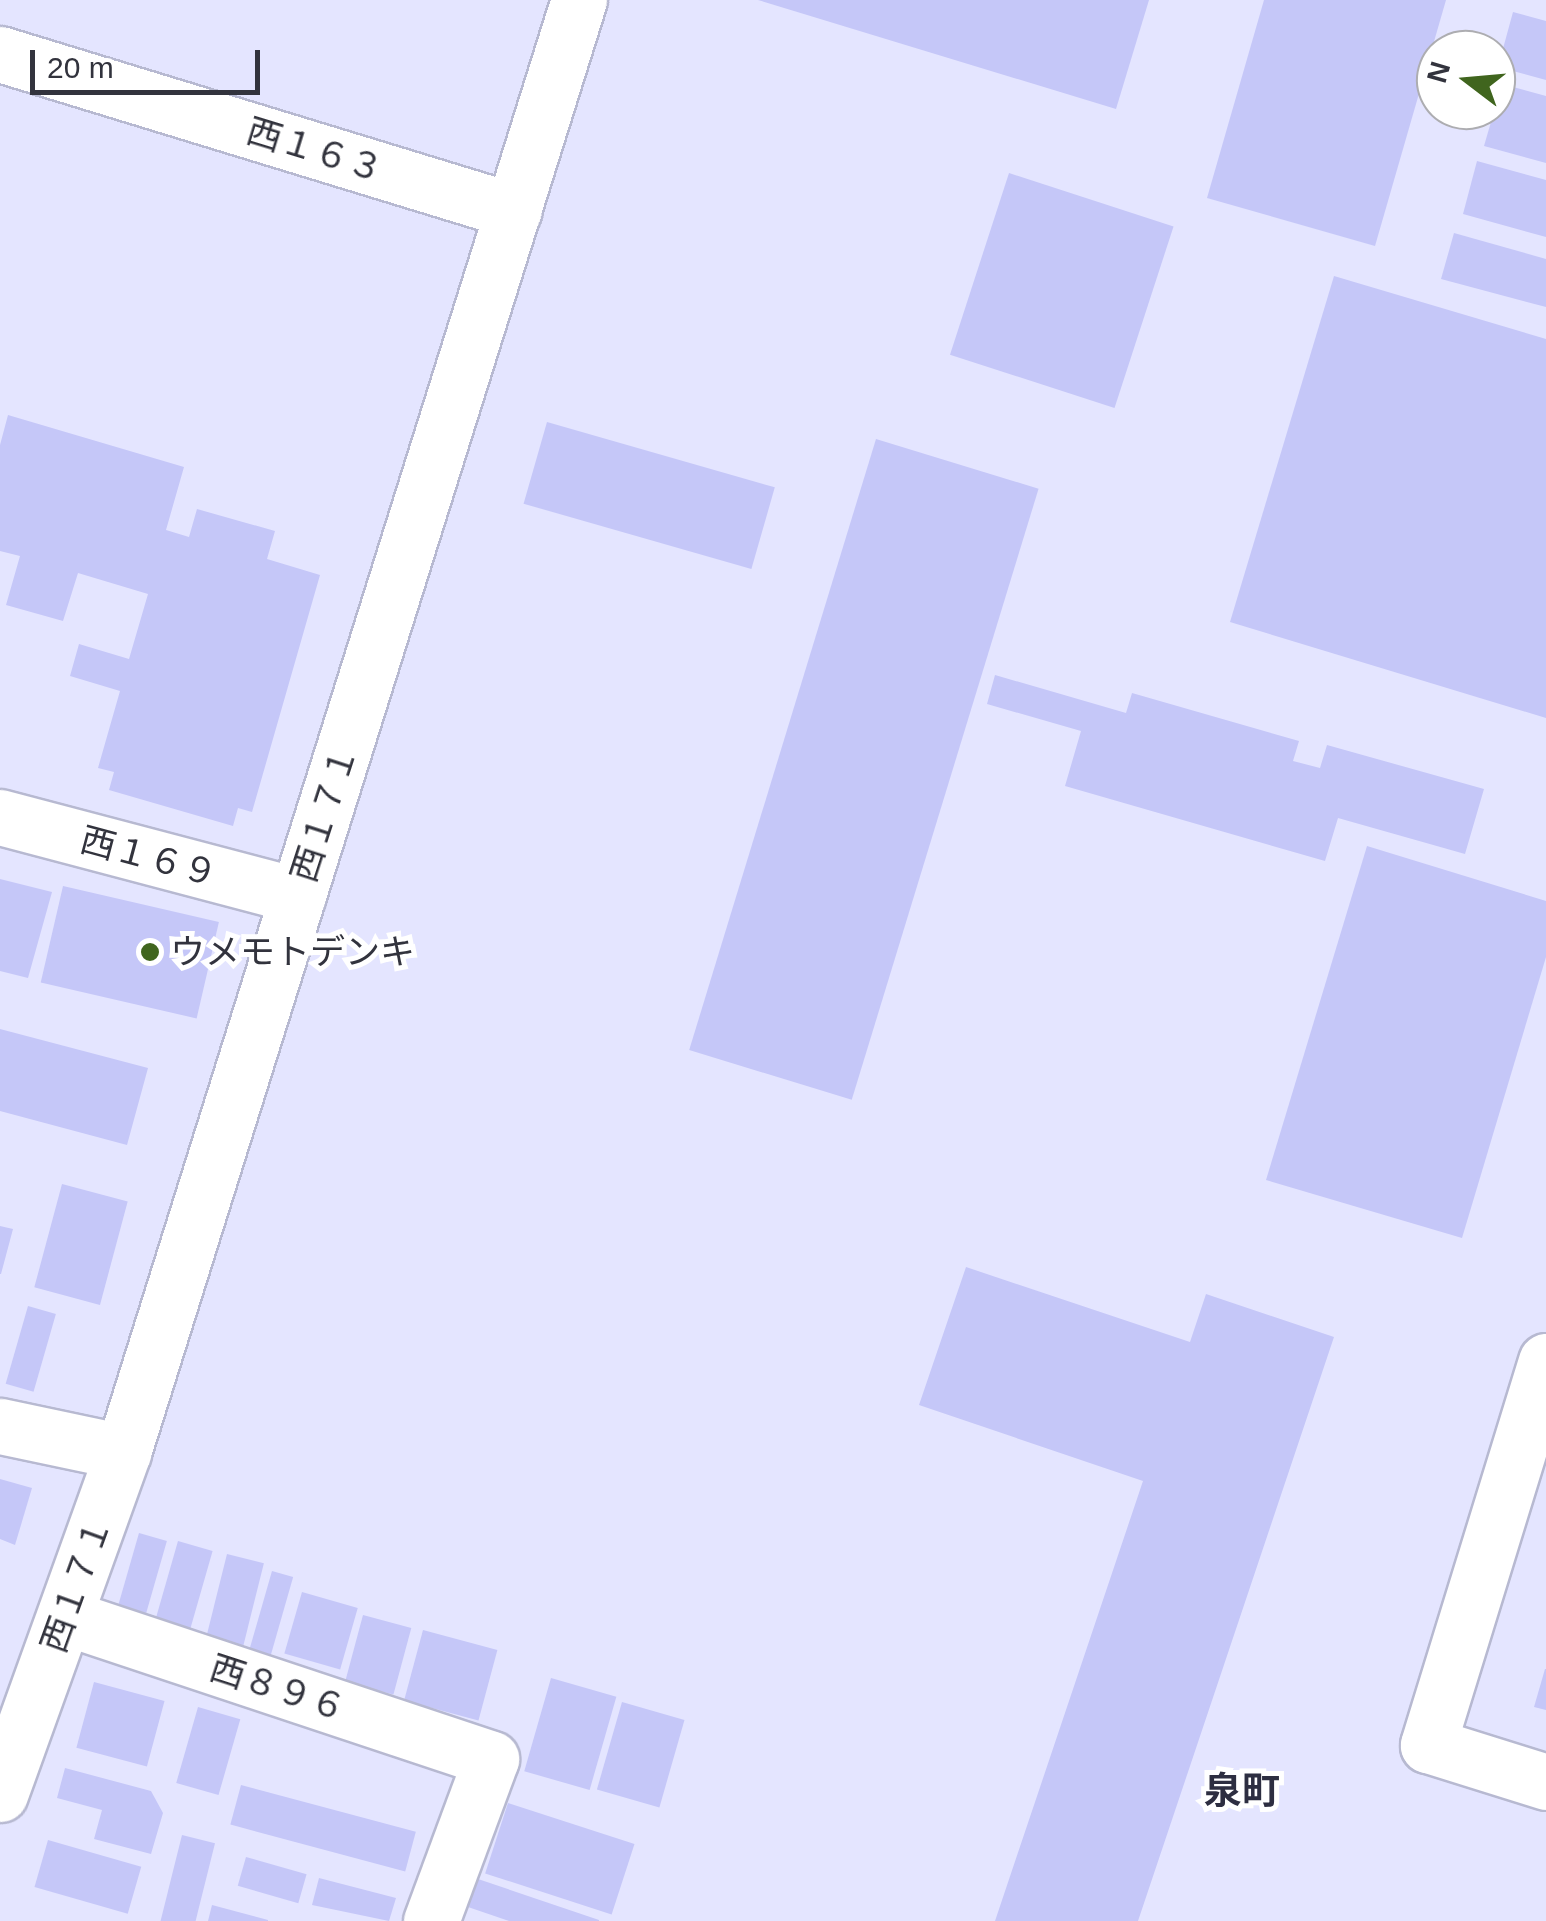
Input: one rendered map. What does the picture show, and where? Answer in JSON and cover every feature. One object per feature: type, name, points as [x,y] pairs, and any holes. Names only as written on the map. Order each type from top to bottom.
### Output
[{"type":"street","name":"西１７１","points":[[0,1794],[122,1452],[578,0]]},
{"type":"street","name":"西１６３","points":[[0,54],[514,211]]},
{"type":"street","name":"西１６９","points":[[0,817],[298,896]]},
{"type":"street","points":[[1546,1361],[1428,1745],[1546,1782]]},
{"type":"street","points":[[0,1426],[122,1452]]},
{"type":"street","name":"西８９６","points":[[65,1617],[491,1758],[430,1921]]},
{"type":"building","points":[[758,0],[1149,0],[1116,109]]},
{"type":"building","points":[[1264,0],[1446,0],[1437,30],[1416,30],[1416,104],[1375,246],[1207,198]]},
{"type":"building","points":[[1513,12],[1546,21],[1546,80],[1516,72],[1516,30],[1508,30]]},
{"type":"building","points":[[1516,88],[1546,96],[1546,163],[1484,146],[1489,130],[1516,130]]},
{"type":"building","points":[[1477,161],[1546,180],[1546,237],[1463,214]]},
{"type":"building","points":[[1009,173],[1174,226],[1115,408],[950,355]]},
{"type":"building","points":[[1454,233],[1546,259],[1546,307],[1441,279]]},
{"type":"building","points":[[1334,276],[1546,339],[1546,718],[1230,622]]},
{"type":"building","points":[[8,415],[184,467],[166,530],[189,537],[197,509],[275,531],[267,559],[320,575],[252,812],[238,808],[233,826],[109,790],[114,772],[98,768],[120,691],[70,676],[79,644],[129,659],[148,594],[78,573],[63,621],[6,605],[20,556],[0,551],[0,445]]},
{"type":"building","points":[[547,422],[775,487],[751,569],[524,504]]},
{"type":"building","points":[[876,439],[1039,489],[852,1100],[689,1050]]},
{"type":"building","points":[[995,675],[1126,713],[1132,693],[1299,741],[1293,761],[1320,768],[1327,745],[1484,789],[1465,854],[1338,818],[1325,861],[1065,786],[1081,731],[987,704]]},
{"type":"building","points":[[1367,846],[1546,901],[1546,957],[1462,1238],[1266,1180]]},
{"type":"building","points":[[0,879],[52,892],[28,978],[0,971]]},
{"type":"building","points":[[63,886],[219,922],[197,1018],[41,982]]},
{"type":"building","points":[[0,1029],[148,1068],[127,1145],[0,1111]]},
{"type":"building","points":[[62,1184],[128,1202],[100,1305],[34,1287]]},
{"type":"building","points":[[0,1226],[13,1229],[1,1274],[0,1274]]},
{"type":"building","points":[[966,1267],[1190,1342],[1206,1294],[1334,1337],[1138,1921],[995,1921],[1143,1481],[919,1405]]},
{"type":"building","points":[[28,1306],[56,1314],[34,1392],[6,1384]]},
{"type":"building","points":[[0,1479],[32,1488],[15,1545],[0,1539]]},
{"type":"building","points":[[139,1533],[167,1541],[146,1613],[118,1605]]},
{"type":"building","points":[[178,1541],[213,1551],[189,1633],[155,1623]]},
{"type":"building","points":[[227,1554],[264,1563],[243,1646],[206,1636]]},
{"type":"building","points":[[272,1571],[293,1577],[271,1655],[250,1649]]},
{"type":"building","points":[[302,1592],[358,1608],[340,1670],[284,1654]]},
{"type":"building","points":[[363,1615],[411,1628],[393,1695],[345,1682]]},
{"type":"building","points":[[423,1630],[497,1650],[478,1720],[404,1701]]},
{"type":"building","points":[[1546,1669],[1546,1710],[1534,1707]]},
{"type":"building","points":[[551,1678],[616,1697],[590,1790],[524,1771]]},
{"type":"building","points":[[94,1682],[165,1701],[147,1767],[76,1748]]},
{"type":"building","points":[[622,1702],[684,1720],[659,1807],[597,1789]]},
{"type":"building","points":[[198,1707],[240,1719],[219,1795],[176,1783]]},
{"type":"building","points":[[65,1768],[151,1791],[163,1813],[151,1854],[94,1839],[102,1810],[57,1798]]},
{"type":"building","points":[[241,1785],[416,1832],[405,1871],[230,1825]]},
{"type":"building","points":[[508,1803],[634,1844],[612,1914],[485,1873]]},
{"type":"building","points":[[182,1835],[215,1843],[196,1921],[161,1921]]},
{"type":"building","points":[[48,1840],[141,1867],[128,1914],[34,1887]]},
{"type":"building","points":[[246,1857],[307,1874],[298,1903],[238,1886]]},
{"type":"building","points":[[319,1878],[396,1898],[389,1921],[312,1905]]},
{"type":"building","points":[[478,1879],[599,1921],[509,1921],[468,1907]]},
{"type":"building","points":[[212,1905],[268,1920],[268,1921],[208,1921]]},
{"type":"place","name":"ウメモトデンキ","points":[[150,952]]},
{"type":"district","name":"泉町","points":[[1242,1792]]}]
